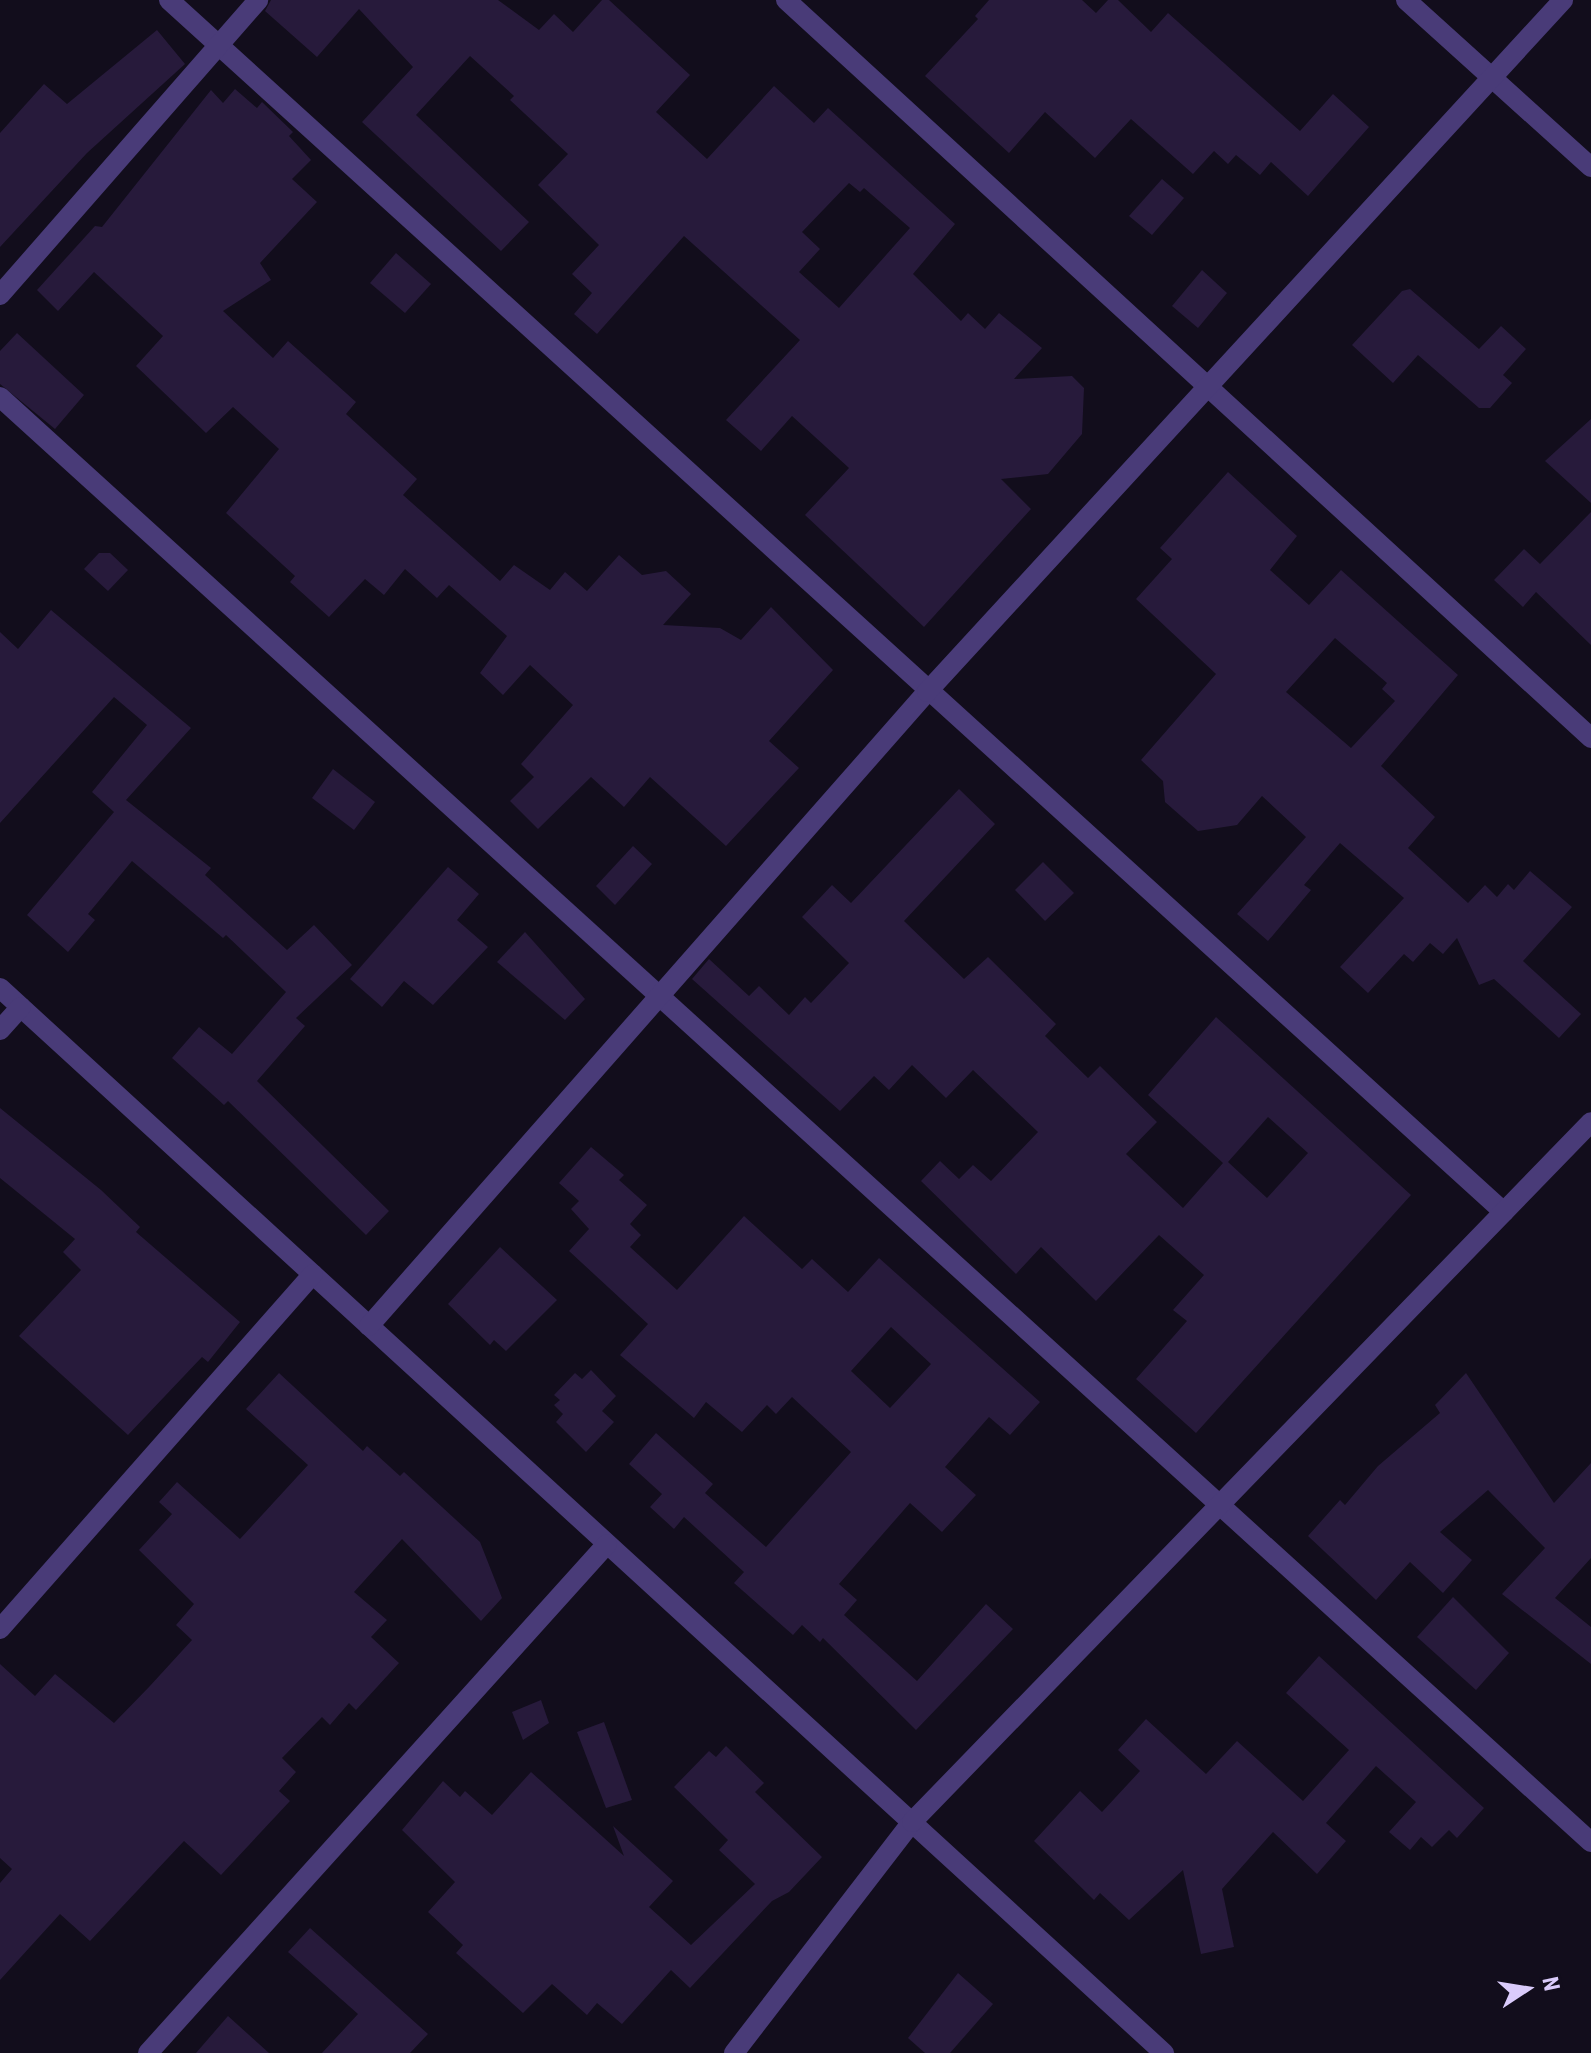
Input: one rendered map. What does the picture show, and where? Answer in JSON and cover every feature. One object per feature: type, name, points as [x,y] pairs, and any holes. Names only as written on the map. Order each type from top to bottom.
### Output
[{"type":"street","points":[[169,0],[927,692],[1216,946],[1504,1212]]},
{"type":"street","points":[[0,295],[258,0]]},
{"type":"street","points":[[786,0],[1206,389],[1591,738]]},
{"type":"street","points":[[1406,0],[1591,167]]},
{"type":"street","points":[[369,1326],[927,692],[1563,0]]},
{"type":"street","points":[[0,397],[1217,1508],[1586,1829]]},
{"type":"street","points":[[0,988],[1164,2053]]},
{"type":"street","points":[[0,1030],[21,1007]]},
{"type":"street","points":[[734,2053],[912,1822],[1591,1122]]},
{"type":"street","points":[[0,1629],[313,1274]]},
{"type":"street","points":[[148,2053],[607,1544]]},
{"type":"building","points":[[271,0],[498,0],[539,30],[554,14],[573,32],[602,0],[609,0],[690,75],[656,112],[707,159],[774,86],[814,123],[828,108],[955,224],[913,274],[961,321],[968,313],[985,329],[999,313],[1042,348],[1014,379],[1072,376],[1084,388],[1082,434],[1048,474],[1001,479],[1031,509],[924,627],[805,515],[849,468],[792,416],[761,451],[726,420],[800,340],[684,236],[597,334],[574,314],[592,293],[572,274],[599,245],[538,185],[568,154],[510,100],[514,96],[470,56],[416,115],[529,222],[501,251],[362,122],[413,67],[359,9],[317,57],[265,11]],"holes":[[[849,183],[860,192],[864,188],[910,228],[839,308],[799,272],[820,249],[802,232]]]},
{"type":"building","points":[[989,0],[1082,0],[1096,13],[1108,0],[1118,0],[1151,32],[1168,13],[1300,131],[1333,94],[1369,127],[1308,196],[1271,162],[1260,175],[1236,155],[1228,164],[1214,151],[1193,174],[1131,119],[1095,158],[1045,112],[1009,153],[925,76],[978,19],[975,16]]},
{"type":"building","points":[[157,30],[185,64],[87,153],[0,247],[0,133],[44,84],[67,104]]},
{"type":"building","points":[[235,89],[257,108],[262,102],[293,132],[289,136],[311,160],[292,179],[317,202],[260,263],[271,280],[223,311],[273,358],[288,341],[356,402],[346,414],[417,479],[403,495],[500,581],[514,565],[550,590],[565,572],[587,591],[619,555],[642,575],[666,571],[691,594],[663,625],[720,628],[741,640],[771,607],[833,670],[769,741],[799,768],[726,846],[650,777],[624,807],[591,777],[538,829],[510,801],[534,777],[521,764],[573,705],[530,665],[503,695],[480,673],[507,636],[449,585],[437,598],[405,569],[384,595],[365,579],[329,617],[290,582],[295,576],[226,513],[279,449],[233,407],[206,433],[136,366],[163,336],[94,272],[58,311],[37,290],[95,226],[102,227],[211,90],[223,103]]},
{"type":"building","points":[[1162,179],[1184,198],[1152,235],[1129,216]]},
{"type":"building","points":[[396,253],[431,284],[405,313],[370,283]]},
{"type":"building","points":[[1202,270],[1227,293],[1198,328],[1172,306]]},
{"type":"building","points":[[1410,289],[1479,349],[1501,326],[1526,349],[1503,375],[1512,383],[1490,408],[1479,408],[1418,355],[1393,383],[1352,345],[1402,291]]},
{"type":"building","points":[[17,333],[84,395],[55,429],[0,384],[0,351]]},
{"type":"building","points":[[1591,419],[1591,503],[1545,461]]},
{"type":"building","points":[[1228,472],[1297,536],[1270,570],[1309,605],[1341,570],[1458,675],[1381,766],[1435,817],[1408,848],[1468,903],[1485,885],[1497,897],[1508,884],[1514,890],[1530,871],[1572,907],[1523,961],[1581,1014],[1559,1038],[1494,979],[1479,985],[1457,938],[1443,954],[1430,943],[1413,962],[1404,954],[1368,993],[1340,967],[1404,898],[1340,843],[1304,885],[1311,890],[1268,941],[1237,914],[1306,837],[1262,796],[1237,825],[1198,831],[1165,802],[1163,781],[1141,760],[1216,674],[1136,599],[1172,559],[1160,548]],"holes":[[[1335,638],[1387,683],[1382,689],[1395,701],[1351,748],[1286,692]]]},
{"type":"building","points":[[1591,512],[1591,645],[1536,592],[1523,607],[1494,580],[1524,549],[1540,564]]},
{"type":"building","points":[[99,553],[110,553],[128,570],[108,591],[84,569]]},
{"type":"building","points":[[51,610],[191,728],[126,800],[211,868],[205,875],[287,950],[314,925],[352,965],[296,1018],[305,1026],[257,1081],[389,1211],[366,1235],[228,1101],[224,1105],[172,1058],[199,1027],[232,1054],[286,992],[226,935],[223,938],[132,861],[88,914],[95,920],[68,952],[27,915],[114,812],[92,792],[147,725],[114,697],[0,823],[0,632],[18,649]]},
{"type":"building","points":[[333,769],[375,802],[354,830],[312,798]]},
{"type":"building","points":[[959,789],[995,824],[904,921],[964,979],[988,957],[1056,1024],[1045,1036],[1088,1078],[1100,1066],[1157,1122],[1126,1154],[1183,1208],[1223,1163],[1148,1095],[1216,1017],[1411,1195],[1196,1433],[1136,1379],[1187,1321],[1173,1310],[1204,1275],[1159,1235],[1096,1301],[1041,1247],[1016,1274],[921,1181],[940,1161],[959,1179],[973,1165],[991,1181],[1038,1132],[973,1070],[946,1098],[912,1065],[889,1090],[874,1076],[840,1111],[692,979],[709,959],[749,996],[759,986],[789,1015],[805,997],[811,1003],[849,963],[802,917],[832,885],[851,903]],"holes":[[[1268,1117],[1308,1153],[1267,1198],[1228,1162]]]},
{"type":"building","points":[[633,846],[652,864],[615,905],[596,886]]},
{"type":"building","points":[[1043,862],[1074,893],[1045,921],[1015,890]]},
{"type":"building","points":[[448,867],[479,894],[457,920],[488,947],[433,1005],[404,981],[382,1007],[350,979]]},
{"type":"building","points":[[525,932],[585,999],[565,1020],[497,962]]},
{"type":"building","points":[[0,1108],[101,1190],[140,1227],[136,1232],[240,1322],[208,1362],[202,1357],[128,1435],[19,1336],[81,1270],[63,1252],[75,1239],[0,1178]]},
{"type":"building","points":[[591,1147],[624,1175],[619,1180],[647,1205],[630,1224],[641,1235],[630,1247],[677,1290],[744,1216],[802,1269],[812,1259],[848,1292],[879,1258],[1040,1402],[1010,1435],[989,1417],[945,1467],[976,1495],[942,1532],[910,1503],[839,1584],[857,1600],[844,1615],[917,1681],[986,1604],[1013,1629],[916,1730],[823,1638],[820,1642],[802,1625],[793,1635],[734,1583],[744,1572],[684,1517],[674,1529],[650,1507],[662,1494],[629,1464],[656,1433],[713,1484],[705,1493],[766,1547],[851,1452],[792,1397],[776,1414],[767,1405],[742,1432],[706,1402],[694,1418],[620,1355],[648,1324],[569,1251],[589,1229],[571,1209],[579,1201],[559,1183]],"holes":[[[891,1327],[931,1364],[890,1408],[851,1371]]]},
{"type":"building","points":[[500,1247],[557,1300],[506,1351],[494,1340],[490,1345],[448,1304]]},
{"type":"building","points":[[591,1370],[616,1396],[602,1411],[614,1422],[586,1452],[556,1422],[563,1414],[554,1405],[560,1400],[554,1395],[575,1373],[582,1379]]},
{"type":"building","points":[[279,1373],[363,1451],[367,1446],[400,1476],[404,1472],[480,1542],[502,1598],[481,1621],[402,1539],[354,1592],[387,1620],[371,1637],[399,1663],[356,1710],[349,1703],[330,1725],[322,1717],[282,1758],[296,1772],[279,1791],[290,1801],[221,1875],[184,1841],[90,1941],[60,1914],[0,1980],[0,1883],[12,1869],[0,1858],[0,1664],[35,1696],[55,1674],[114,1723],[149,1687],[192,1640],[176,1625],[194,1604],[139,1550],[172,1514],[159,1502],[177,1482],[240,1539],[308,1465],[246,1409]]},
{"type":"building","points":[[1466,1373],[1554,1503],[1591,1463],[1591,1558],[1555,1598],[1591,1627],[1591,1664],[1502,1594],[1545,1548],[1488,1490],[1440,1532],[1472,1560],[1443,1593],[1410,1562],[1376,1600],[1308,1536],[1340,1500],[1345,1505],[1378,1466],[1440,1413],[1435,1405]]},
{"type":"building","points":[[1453,1597],[1509,1653],[1476,1690],[1417,1637]]},
{"type":"building","points":[[1319,1656],[1484,1808],[1457,1838],[1449,1830],[1432,1847],[1421,1837],[1410,1850],[1389,1832],[1416,1802],[1376,1766],[1326,1823],[1346,1841],[1317,1874],[1273,1832],[1222,1889],[1234,1947],[1201,1954],[1183,1870],[1129,1920],[1100,1893],[1094,1900],[1034,1841],[1080,1791],[1102,1812],[1140,1771],[1118,1750],[1146,1719],[1206,1774],[1237,1741],[1303,1801],[1349,1750],[1286,1693]]},
{"type":"building","points":[[541,1700],[549,1723],[523,1740],[512,1712]]},
{"type":"building","points":[[604,1722],[632,1800],[606,1808],[577,1732]]},
{"type":"building","points":[[726,1746],[764,1783],[755,1792],[822,1857],[789,1892],[772,1901],[690,1988],[671,1970],[622,2024],[597,2003],[587,2015],[552,1984],[523,2013],[456,1953],[463,1945],[428,1912],[455,1882],[402,1830],[443,1781],[460,1797],[465,1791],[492,1815],[531,1772],[624,1856],[613,1826],[673,1881],[649,1907],[691,1945],[755,1884],[719,1850],[728,1840],[674,1787],[709,1751],[716,1757]]},
{"type":"building","points":[[310,1928],[428,2034],[410,2053],[322,2053],[358,2014],[288,1952]]},
{"type":"building","points":[[958,1973],[993,2004],[950,2053],[925,2053],[908,2038]]},
{"type":"building","points":[[228,2016],[269,2053],[196,2053]]}]
